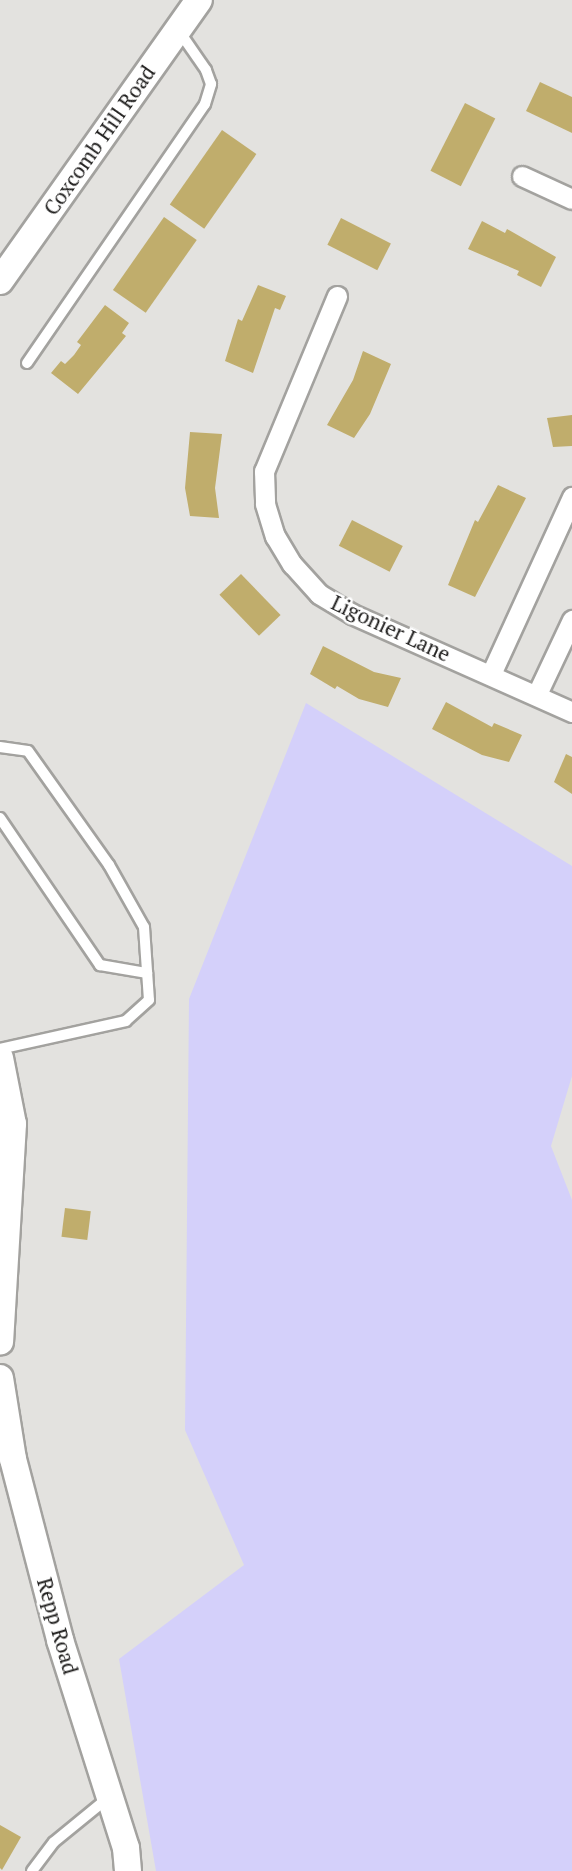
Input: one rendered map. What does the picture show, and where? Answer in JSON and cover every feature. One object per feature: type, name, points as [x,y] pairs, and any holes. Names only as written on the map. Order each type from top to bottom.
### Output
[{"type":"street","name":"Coxcomb Hill Road","points":[[0,281],[199,0]]},
{"type":"street","points":[[522,176],[572,199]]},
{"type":"street","name":"Ligonier Lane","points":[[337,296],[264,471],[265,504],[275,536],[292,564],[319,594],[352,614],[537,694],[572,712]]},
{"type":"street","points":[[491,674],[572,497]]},
{"type":"street","points":[[537,694],[572,620]]},
{"type":"street","points":[[0,1058],[13,1124],[0,1342]]},
{"type":"street","name":"Repp Road","points":[[0,1378],[13,1459],[54,1614],[110,1797],[128,1871]]},
{"type":"lane","points":[[27,363],[205,104],[209,77],[177,28]]},
{"type":"lane","points":[[0,747],[28,751],[109,865],[144,927],[149,1000],[126,1021],[0,1049]]},
{"type":"lane","points":[[0,818],[100,965],[147,973]]},
{"type":"lane","points":[[32,1871],[54,1842],[110,1797]]},
{"type":"shaded area","points":[[306,703],[572,866],[572,1076],[551,1146],[572,1200],[572,1871],[156,1871],[119,1659],[244,1565],[185,1430],[189,999]]},
{"type":"building","points":[[540,82],[572,97],[572,133],[526,111]]},
{"type":"building","points":[[465,103],[495,118],[461,186],[430,171]]},
{"type":"building","points":[[222,130],[256,154],[204,229],[170,205]]},
{"type":"building","points":[[164,217],[197,240],[146,313],[113,290]]},
{"type":"building","points":[[341,218],[391,243],[377,270],[327,245]]},
{"type":"building","points":[[482,221],[505,233],[507,229],[556,257],[541,287],[517,275],[519,271],[468,249]]},
{"type":"building","points":[[258,285],[286,296],[280,310],[275,308],[253,373],[225,361],[238,319],[242,321]]},
{"type":"building","points":[[105,305],[129,323],[122,333],[126,336],[78,394],[51,373],[61,361],[65,364],[74,355],[81,345],[77,342]]},
{"type":"building","points":[[363,351],[391,364],[370,414],[354,438],[327,425],[353,380]]},
{"type":"building","points":[[572,415],[572,446],[553,447],[547,418]]},
{"type":"building","points":[[190,432],[222,434],[215,488],[219,518],[190,516],[185,488]]},
{"type":"building","points":[[498,485],[526,498],[475,597],[448,585],[475,520],[478,522]]},
{"type":"building","points":[[352,520],[403,546],[390,572],[339,546]]},
{"type":"building","points":[[241,574],[281,615],[259,636],[219,595]]},
{"type":"building","points":[[323,646],[374,672],[401,678],[388,707],[359,699],[337,686],[335,689],[310,674]]},
{"type":"building","points":[[446,702],[492,727],[494,723],[522,735],[509,762],[482,755],[432,729]]},
{"type":"building","points":[[566,754],[572,757],[572,794],[554,782]]},
{"type":"building","points":[[65,1208],[91,1211],[87,1240],[61,1237]]},
{"type":"building","points":[[0,1825],[21,1837],[2,1870],[0,1868]]}]
